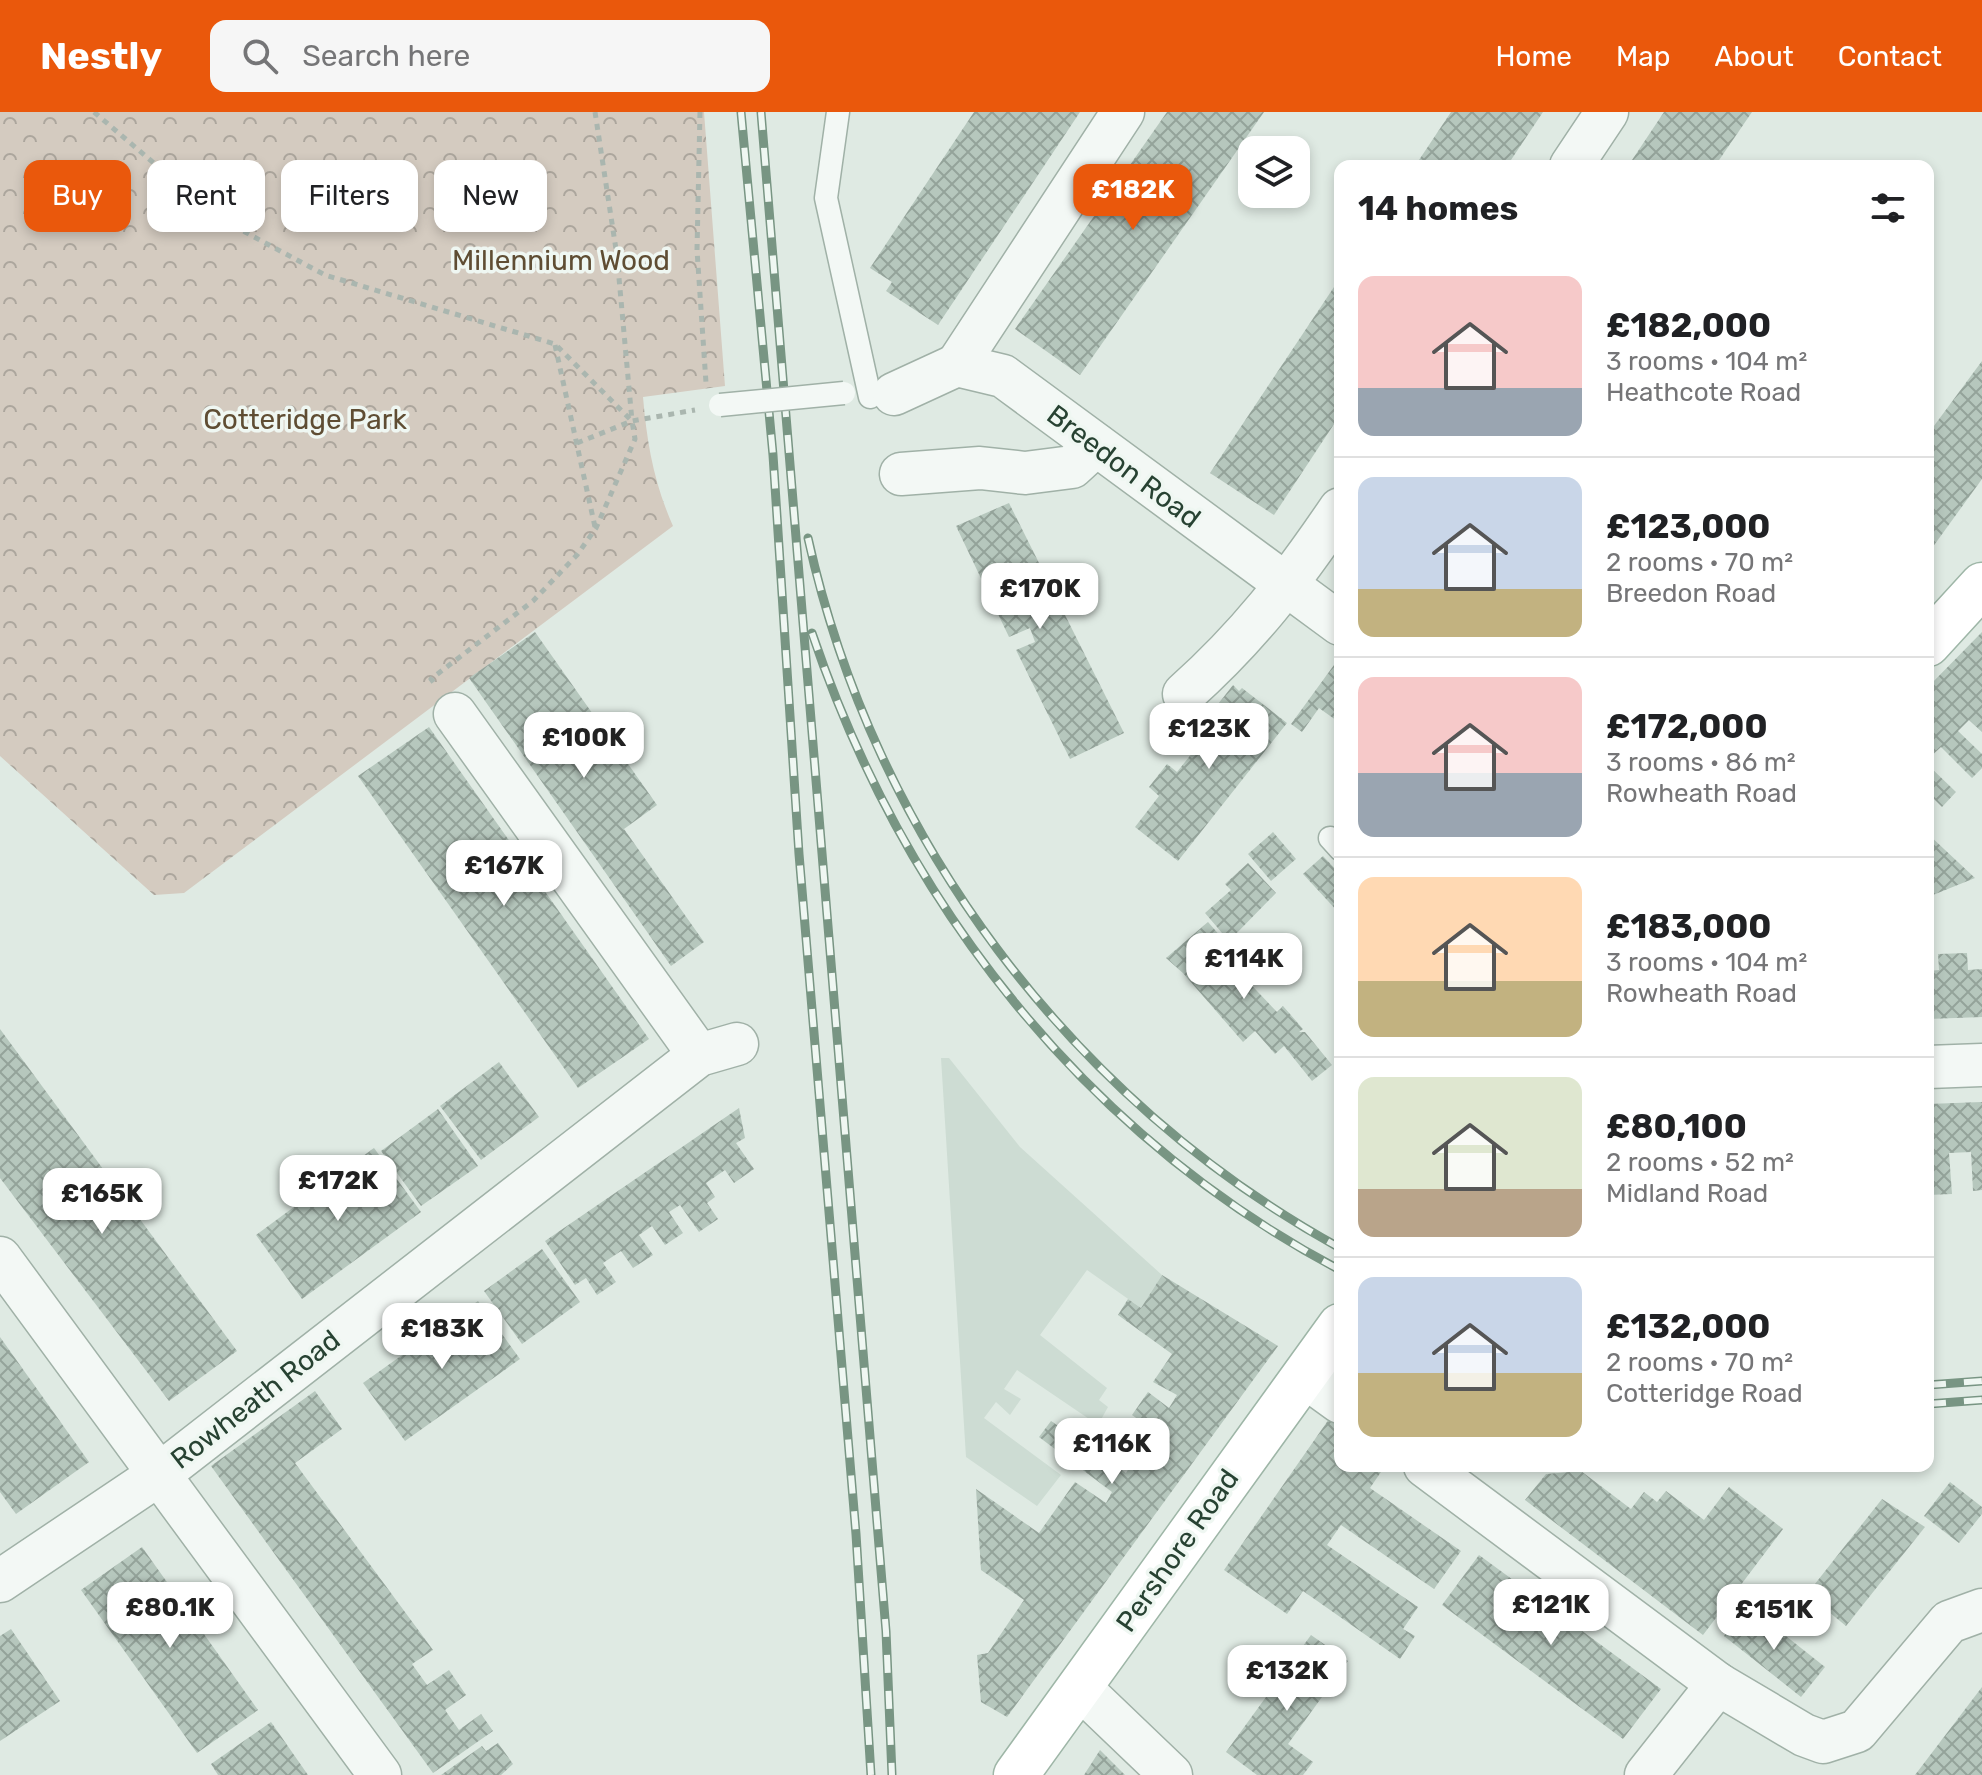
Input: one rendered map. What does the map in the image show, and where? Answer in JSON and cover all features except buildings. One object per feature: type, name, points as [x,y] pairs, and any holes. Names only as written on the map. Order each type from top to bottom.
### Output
[{"type":"main road","points":[[1934,637],[1982,585]]},
{"type":"main road","name":"Pershore Road","points":[[1016,1775],[1334,1334]]},
{"type":"street","points":[[882,396],[957,365],[1123,112]]},
{"type":"street","points":[[1575,160],[1607,112]]},
{"type":"street","name":"Breedon Road","points":[[957,365],[1003,376],[1334,620]]},
{"type":"street","points":[[901,474],[980,468],[1025,473],[1072,467],[1096,445]]},
{"type":"street","points":[[1184,694],[1234,650],[1288,587],[1334,518]]},
{"type":"street","name":"Rowheath Road","points":[[0,1581],[161,1473],[718,1049],[455,714]]},
{"type":"street","points":[[1934,1067],[1982,1065]]},
{"type":"street","points":[[0,1258],[380,1775]]},
{"type":"street","points":[[1304,1376],[1334,1398]]},
{"type":"street","points":[[1433,1472],[1718,1684],[1804,1735],[1823,1742],[1857,1731],[1949,1622],[1982,1610]]},
{"type":"street","points":[[1646,1775],[1718,1684]]},
{"type":"street","points":[[1079,1687],[1171,1775]]},
{"type":"lane","points":[[714,407],[844,393],[882,396],[826,198],[838,112]]},
{"type":"path","points":[[94,112],[217,217],[325,275],[555,344],[632,421]]},
{"type":"path","points":[[455,714],[431,679],[533,601],[577,555],[596,528],[635,439],[617,256],[595,112]]},
{"type":"path","points":[[577,443],[632,421],[714,407],[697,250],[700,112]]},
{"type":"path","points":[[555,344],[596,528]]},
{"type":"shaded area","points":[[941,1058],[949,1058],[1020,1147],[1162,1275],[1141,1308],[1087,1270],[1040,1335],[1107,1388],[1099,1400],[1108,1407],[1098,1425],[1017,1370],[1004,1389],[1021,1399],[1010,1415],[996,1402],[984,1418],[1061,1475],[1037,1506],[966,1457]]},
{"type":"green space","name":"Cotteridge Park","points":[[0,112],[704,112],[725,386],[643,397],[652,463],[673,526],[184,893],[154,895],[0,756]]},
{"type":"railway","points":[[741,112],[773,455],[799,854],[856,1534],[871,1775]]},
{"type":"railway","points":[[761,112],[886,1631],[892,1775]]},
{"type":"railway","points":[[808,538],[839,649],[881,755],[934,855],[998,950],[1071,1037],[1153,1117],[1243,1187],[1334,1244]]},
{"type":"railway","points":[[812,633],[851,733],[897,828],[952,918],[1015,1003],[1085,1081],[1163,1152],[1248,1215],[1334,1266]]},
{"type":"railway","points":[[1934,1385],[1982,1381]]},
{"type":"railway","points":[[1934,1404],[1982,1400]]},
{"type":"park label","name":"Millennium Wood","points":[[561,260]]}]
